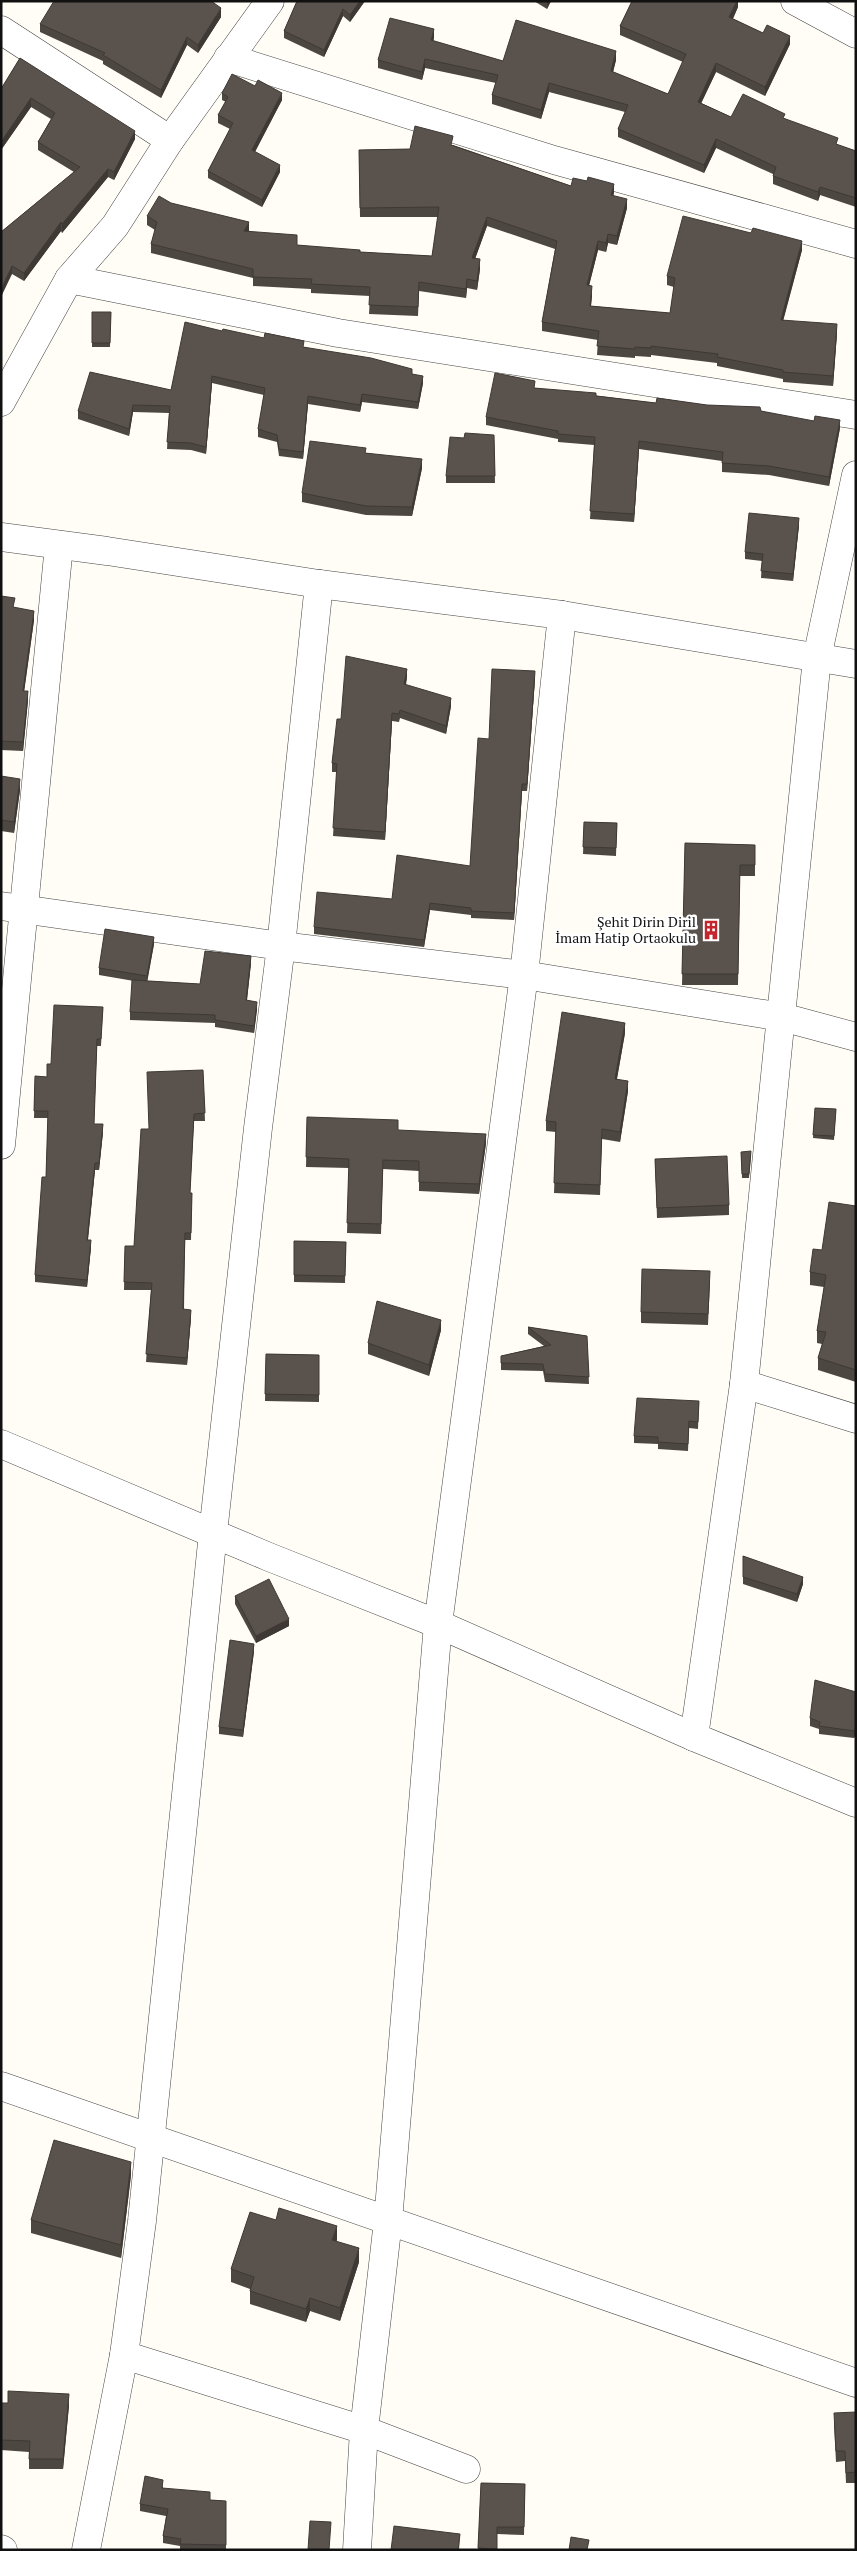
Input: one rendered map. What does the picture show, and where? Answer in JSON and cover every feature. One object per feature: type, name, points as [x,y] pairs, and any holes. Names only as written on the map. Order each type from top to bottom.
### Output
[{"type":"street","points":[[1,402],[68,279],[115,226],[170,140],[270,1]]},
{"type":"street","points":[[795,1],[856,34]]},
{"type":"street","points":[[1,30],[170,140]]},
{"type":"street","points":[[228,58],[554,160],[856,244]]},
{"type":"street","points":[[68,279],[338,333],[856,415]]},
{"type":"street","points":[[694,1737],[744,1384],[817,658],[856,475]]},
{"type":"street","points":[[1,537],[319,584],[562,615],[856,664]]},
{"type":"street","points":[[1,1145],[13,907],[59,545]]},
{"type":"street","points":[[86,2550],[124,2355],[151,2138],[213,1533],[259,1120],[281,946],[319,584]]},
{"type":"street","points":[[357,2550],[364,2430],[388,2221],[438,1624],[524,975],[562,615]]},
{"type":"street","points":[[13,907],[281,946],[524,975],[782,1017],[856,1037]]},
{"type":"street","points":[[744,1384],[856,1419]]},
{"type":"street","points":[[1,1444],[213,1533],[438,1624],[694,1737],[856,1803]]},
{"type":"street","points":[[1,2086],[856,2383]]},
{"type":"street","points":[[124,2355],[364,2430],[466,2469]]},
{"type":"building","points":[[54,1],[211,1],[221,8],[198,45],[187,37],[161,90],[103,55],[105,53],[40,24]]},
{"type":"building","points":[[297,1],[360,1],[350,15],[343,9],[324,50],[284,31]]},
{"type":"building","points":[[632,1],[737,1],[729,17],[763,33],[767,25],[790,36],[765,87],[716,63],[698,102],[731,117],[743,94],[785,114],[783,118],[838,138],[836,144],[856,151],[856,198],[820,187],[818,192],[773,176],[776,167],[716,139],[704,165],[618,129],[628,105],[549,83],[541,110],[492,95],[498,75],[425,59],[422,72],[378,60],[390,18],[434,29],[431,40],[503,61],[516,20],[616,51],[611,71],[668,94],[686,54],[620,26]]},
{"type":"building","points":[[20,58],[135,131],[114,172],[108,169],[62,224],[61,222],[24,273],[12,266],[1,289],[1,232],[80,167],[38,142],[55,113],[31,98],[1,142],[1,89]]},
{"type":"building","points":[[232,74],[255,86],[258,80],[282,93],[252,150],[280,165],[262,200],[208,171],[233,123],[218,115],[228,97],[222,93]]},
{"type":"building","points":[[415,126],[453,136],[451,145],[571,186],[573,178],[587,181],[588,177],[614,184],[611,195],[627,199],[617,236],[608,234],[606,243],[598,241],[587,285],[592,286],[590,306],[670,313],[675,278],[667,276],[683,216],[751,233],[753,228],[802,241],[781,320],[837,324],[833,376],[783,372],[783,370],[717,357],[718,354],[651,346],[651,348],[635,347],[635,349],[597,346],[599,331],[542,322],[557,241],[487,217],[472,258],[480,259],[477,281],[467,279],[466,289],[419,282],[418,307],[369,305],[370,287],[311,284],[312,279],[253,277],[253,269],[151,244],[157,222],[147,216],[159,196],[171,203],[249,222],[244,231],[297,235],[297,245],[360,250],[360,252],[432,256],[439,207],[360,208],[359,150],[410,149]]},
{"type":"building","points":[[92,312],[111,312],[110,343],[92,343]]},
{"type":"building","points":[[185,322],[264,338],[265,333],[304,341],[303,347],[371,358],[412,369],[412,374],[423,376],[418,402],[362,394],[360,405],[308,396],[303,452],[279,449],[277,435],[258,429],[265,388],[212,376],[206,447],[191,443],[167,442],[170,406],[133,405],[129,429],[78,411],[90,372],[171,390]]},
{"type":"building","points":[[495,373],[535,381],[534,388],[596,393],[596,396],[656,403],[657,398],[707,405],[760,407],[761,411],[814,421],[815,416],[840,420],[829,477],[769,466],[722,463],[723,452],[639,441],[634,514],[590,511],[595,437],[558,434],[558,431],[486,417]]},
{"type":"building","points":[[465,433],[494,435],[495,476],[446,476],[450,437],[464,438]]},
{"type":"building","points":[[310,441],[366,448],[365,453],[422,459],[412,507],[366,506],[302,493]]},
{"type":"building","points":[[749,513],[799,518],[793,574],[761,571],[763,554],[745,552]]},
{"type":"building","points":[[1,596],[15,598],[13,607],[34,611],[23,691],[28,691],[23,742],[1,741]]},
{"type":"building","points":[[346,656],[407,669],[404,684],[451,698],[446,726],[400,710],[399,714],[392,713],[385,832],[333,828],[337,764],[332,763],[337,719],[341,719]]},
{"type":"building","points":[[492,669],[535,671],[527,784],[522,784],[514,913],[471,911],[471,908],[430,903],[424,940],[314,927],[317,892],[392,899],[397,855],[470,866],[478,738],[489,739]]},
{"type":"building","points":[[1,776],[20,779],[14,822],[1,820]]},
{"type":"building","points":[[584,822],[617,823],[616,848],[583,847]]},
{"type":"building","name":"Şehit Dirin Diril İmam Hatip Ortaokulu","points":[[685,843],[755,845],[755,865],[740,865],[738,974],[682,974]]},
{"type":"building","points":[[105,929],[154,937],[147,976],[99,968]]},
{"type":"building","points":[[205,951],[251,956],[246,1000],[257,1002],[254,1026],[215,1020],[215,1015],[130,1012],[132,980],[200,984]]},
{"type":"building","points":[[54,1005],[103,1007],[101,1039],[97,1039],[94,1124],[103,1124],[99,1163],[95,1163],[87,1240],[91,1240],[87,1280],[35,1275],[42,1177],[46,1177],[48,1111],[34,1111],[35,1076],[47,1077],[47,1064],[51,1064]]},
{"type":"building","points":[[562,1012],[625,1023],[615,1079],[628,1081],[620,1132],[602,1129],[600,1185],[554,1183],[556,1122],[546,1121]]},
{"type":"building","points":[[203,1070],[205,1113],[194,1114],[190,1193],[192,1193],[191,1233],[185,1233],[183,1309],[191,1310],[187,1358],[146,1354],[152,1283],[124,1282],[125,1246],[134,1246],[141,1129],[149,1129],[147,1072]]},
{"type":"building","points":[[815,1108],[836,1109],[834,1136],[813,1135]]},
{"type":"building","points":[[307,1117],[398,1120],[398,1130],[486,1134],[479,1184],[419,1182],[419,1161],[383,1160],[381,1224],[347,1223],[349,1159],[306,1157]]},
{"type":"building","points":[[751,1151],[749,1174],[742,1174],[741,1152]]},
{"type":"building","points":[[727,1156],[729,1205],[657,1208],[655,1159]]},
{"type":"building","points":[[829,1202],[856,1206],[856,1370],[818,1358],[826,1332],[817,1331],[826,1275],[810,1272],[813,1249],[822,1250]]},
{"type":"building","points":[[294,1241],[346,1242],[345,1276],[294,1275]]},
{"type":"building","points":[[642,1269],[710,1271],[708,1314],[641,1312]]},
{"type":"building","points":[[377,1301],[441,1320],[429,1365],[368,1343]]},
{"type":"building","points":[[528,1327],[587,1336],[589,1377],[545,1374],[543,1364],[501,1363],[501,1356],[551,1345]]},
{"type":"building","points":[[266,1354],[319,1355],[319,1395],[265,1394]]},
{"type":"building","points":[[637,1398],[699,1401],[698,1422],[689,1421],[688,1444],[658,1442],[658,1437],[634,1436]]},
{"type":"building","points":[[743,1556],[803,1577],[797,1594],[743,1577]]},
{"type":"building","points":[[269,1579],[289,1619],[256,1636],[235,1596]]},
{"type":"building","points":[[230,1640],[254,1644],[243,1730],[219,1727]]},
{"type":"building","points":[[815,1680],[856,1692],[856,1727],[854,1731],[819,1726],[820,1722],[810,1718]]},
{"type":"building","points":[[54,2140],[131,2162],[121,2245],[31,2220]]},
{"type":"building","points":[[279,2208],[337,2226],[332,2240],[359,2248],[340,2308],[310,2298],[306,2309],[250,2291],[254,2277],[231,2269],[250,2212],[276,2220]]},
{"type":"building","points":[[8,2391],[69,2394],[63,2459],[29,2459],[30,2441],[1,2440],[1,2403],[8,2403]]},
{"type":"building","points":[[856,2412],[856,2472],[846,2473],[845,2451],[836,2451],[834,2413]]},
{"type":"building","points":[[145,2476],[163,2480],[162,2488],[210,2492],[210,2500],[226,2501],[226,2545],[180,2544],[181,2539],[163,2536],[168,2509],[140,2504]]},
{"type":"building","points":[[481,2483],[525,2484],[524,2527],[497,2527],[497,2549],[478,2548]]},
{"type":"building","points":[[310,2521],[331,2522],[329,2550],[308,2550]]},
{"type":"building","points":[[394,2526],[460,2534],[458,2550],[391,2550]]},
{"type":"building","points":[[571,2537],[589,2540],[587,2550],[569,2550]]},
{"type":"place","name":"Şehit Dirin Diril İmam Hatip Ortaokulu","points":[[711,930]]}]
